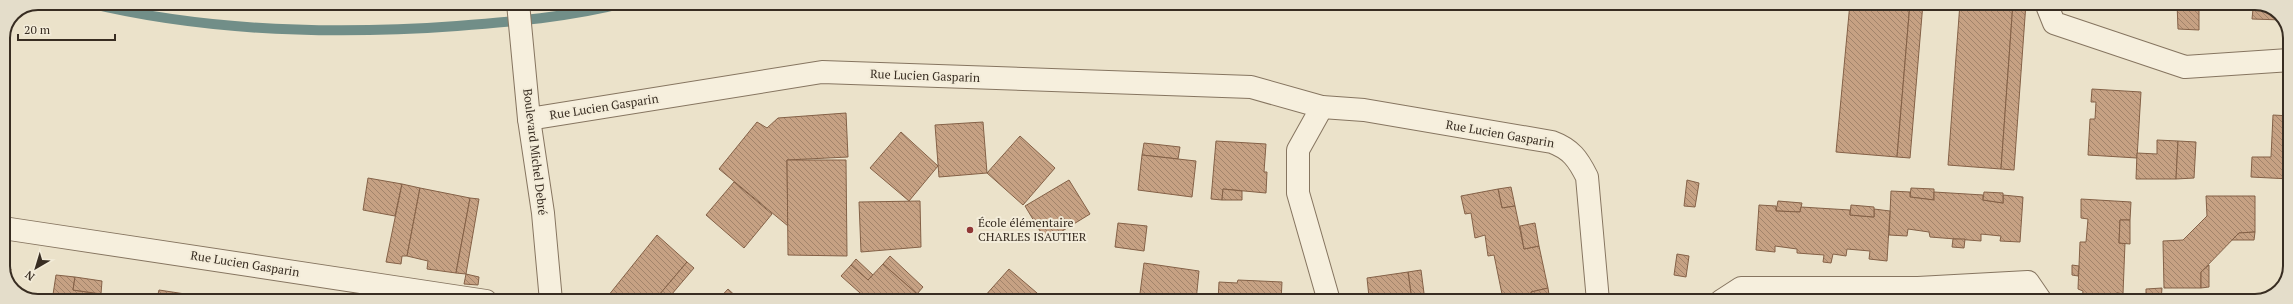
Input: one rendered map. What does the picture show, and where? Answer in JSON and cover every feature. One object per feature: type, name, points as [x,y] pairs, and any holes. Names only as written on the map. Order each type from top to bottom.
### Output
[{"type":"street","name":"Boulevard Michel Debré","points":[[519,10],[529,119],[543,212],[550,294]]},
{"type":"street","points":[[2049,10],[2054,23],[2185,67],[2283,60]]},
{"type":"street","name":"Rue Lucien Gasparin","points":[[529,119],[822,72],[1251,87],[1322,107],[1364,110],[1552,142],[1565,147],[1578,159],[1587,177],[1597,294]]},
{"type":"street","points":[[1322,107],[1298,150],[1298,193],[1327,294]]},
{"type":"street","name":"Rue Lucien Gasparin","points":[[10,229],[440,294]]},
{"type":"street","points":[[1732,294],[1741,288],[1918,288],[2028,282],[2036,294]]},
{"type":"building","points":[[1849,10],[1909,10],[1897,157],[1836,152]]},
{"type":"building","points":[[1909,10],[1922,10],[1910,158],[1897,157]]},
{"type":"building","points":[[1959,10],[2012,10],[2001,169],[1948,165]]},
{"type":"building","points":[[2012,10],[2025,10],[2014,170],[2001,169]]},
{"type":"building","points":[[2177,10],[2199,10],[2199,30],[2178,29]]},
{"type":"building","points":[[2253,10],[2258,10],[2267,13],[2276,20],[2252,19]]},
{"type":"building","points":[[2092,89],[2141,92],[2137,158],[2088,155],[2090,119],[2095,119],[2096,102],[2091,102]]},
{"type":"building","points":[[846,113],[848,157],[787,160],[788,226],[719,169],[757,122],[767,128],[778,118]]},
{"type":"building","points":[[2273,115],[2283,116],[2283,179],[2251,177],[2252,157],[2271,157]]},
{"type":"building","points":[[983,122],[987,173],[939,177],[935,125]]},
{"type":"building","points":[[901,132],[938,166],[909,201],[870,168]]},
{"type":"building","points":[[1020,136],[1055,168],[1023,205],[987,173]]},
{"type":"building","points":[[2157,140],[2178,141],[2176,179],[2136,179],[2137,153],[2157,154]]},
{"type":"building","points":[[1216,141],[1266,144],[1264,172],[1267,172],[1266,193],[1223,189],[1222,200],[1211,199]]},
{"type":"building","points":[[2178,141],[2196,142],[2194,178],[2176,179]]},
{"type":"building","points":[[1144,143],[1180,147],[1178,159],[1142,155]]},
{"type":"building","points":[[1142,155],[1196,161],[1192,197],[1138,190]]},
{"type":"building","points":[[787,160],[846,160],[847,256],[788,255]]},
{"type":"building","points":[[368,178],[402,184],[395,216],[363,210]]},
{"type":"building","points":[[1069,180],[1090,214],[1046,241],[1025,206]]},
{"type":"building","points":[[1687,180],[1699,183],[1695,207],[1684,206]]},
{"type":"building","points":[[734,182],[772,214],[744,248],[706,215]]},
{"type":"building","points":[[402,184],[420,188],[407,256],[402,256],[401,264],[386,262]]},
{"type":"building","points":[[1511,187],[1515,206],[1502,208],[1498,189]]},
{"type":"building","points":[[420,188],[470,198],[456,273],[427,269],[428,261],[407,256]]},
{"type":"building","points":[[1911,188],[1934,189],[1934,200],[1910,197]]},
{"type":"building","points":[[1223,189],[1242,191],[1242,200],[1222,200]]},
{"type":"building","points":[[1498,189],[1502,208],[1515,206],[1524,249],[1539,246],[1548,288],[1531,292],[1532,294],[1502,294],[1494,255],[1488,256],[1485,235],[1475,238],[1471,213],[1465,214],[1461,196]]},
{"type":"building","points":[[1891,191],[1910,192],[1910,197],[1934,200],[1934,192],[1983,195],[1983,200],[2003,203],[2003,195],[2023,197],[2020,242],[2000,241],[2001,236],[1981,234],[1981,241],[1930,237],[1929,232],[1908,229],[1907,236],[1889,235]]},
{"type":"building","points":[[1984,192],[2003,193],[2003,203],[1983,200]]},
{"type":"building","points":[[2206,196],[2255,196],[2255,232],[2239,233],[2201,272],[2201,288],[2164,288],[2163,241],[2183,240],[2207,216]]},
{"type":"building","points":[[470,198],[479,199],[466,274],[456,273]]},
{"type":"building","points":[[2081,199],[2131,202],[2130,220],[2120,220],[2119,243],[2125,243],[2123,294],[2083,294],[2083,291],[2078,289],[2080,242],[2086,242],[2088,219],[2081,218]]},
{"type":"building","points":[[920,201],[921,247],[861,252],[859,202]]},
{"type":"building","points":[[1778,201],[1802,203],[1800,212],[1776,211]]},
{"type":"building","points":[[1759,205],[1776,206],[1776,211],[1800,212],[1801,207],[1850,210],[1850,215],[1874,217],[1874,209],[1890,211],[1887,261],[1869,259],[1870,251],[1847,249],[1846,256],[1833,254],[1831,263],[1823,262],[1824,255],[1797,253],[1797,249],[1775,246],[1775,252],[1756,250]]},
{"type":"building","points":[[1851,205],[1874,207],[1874,217],[1850,215]]},
{"type":"building","points":[[2120,220],[2130,220],[2130,244],[2119,243]]},
{"type":"building","points":[[1118,223],[1147,226],[1144,251],[1115,247]]},
{"type":"building","points":[[1535,223],[1539,246],[1524,249],[1520,226]]},
{"type":"building","points":[[2255,232],[2254,240],[2232,240],[2239,233]]},
{"type":"building","points":[[657,235],[687,262],[660,294],[610,294]]},
{"type":"building","points":[[1953,239],[1965,239],[1964,248],[1952,247]]},
{"type":"building","points":[[1677,254],[1689,256],[1686,277],[1674,275]]},
{"type":"building","points":[[890,256],[923,287],[917,294],[883,264]]},
{"type":"building","points":[[856,259],[873,275],[868,280],[851,265]]},
{"type":"building","points":[[687,262],[694,268],[672,294],[660,294]]},
{"type":"building","points":[[1144,263],[1199,271],[1197,294],[1140,294]]},
{"type":"building","points":[[883,264],[917,294],[861,294],[841,276],[851,265],[868,280]]},
{"type":"building","points":[[2072,265],[2079,266],[2078,276],[2072,275]]},
{"type":"building","points":[[2209,265],[2209,287],[2201,288],[2201,272]]},
{"type":"building","points":[[1009,269],[1038,294],[987,294]]},
{"type":"building","points":[[1421,270],[1424,294],[1411,294],[1408,272]]},
{"type":"building","points":[[1408,272],[1411,294],[1369,294],[1367,278]]},
{"type":"building","points":[[466,274],[479,277],[478,285],[464,284]]},
{"type":"building","points":[[56,275],[75,277],[73,290],[101,294],[53,294]]},
{"type":"building","points":[[75,277],[102,281],[101,294],[73,290]]},
{"type":"building","points":[[1238,280],[1282,282],[1281,294],[1218,294],[1219,282],[1237,283]]},
{"type":"building","points":[[1548,288],[1549,294],[1532,294],[1531,292]]},
{"type":"building","points":[[2162,288],[2162,294],[2146,294],[2146,289]]},
{"type":"building","points":[[728,289],[733,294],[723,294]]},
{"type":"building","points":[[159,290],[185,294],[158,294]]},
{"type":"waterway","points":[[120,10],[179,20],[225,25],[271,29],[317,30],[410,29],[457,26],[498,23],[594,10]]},
{"type":"place","name":"École élémentaire CHARLES ISAUTIER","points":[[970,230]]}]
